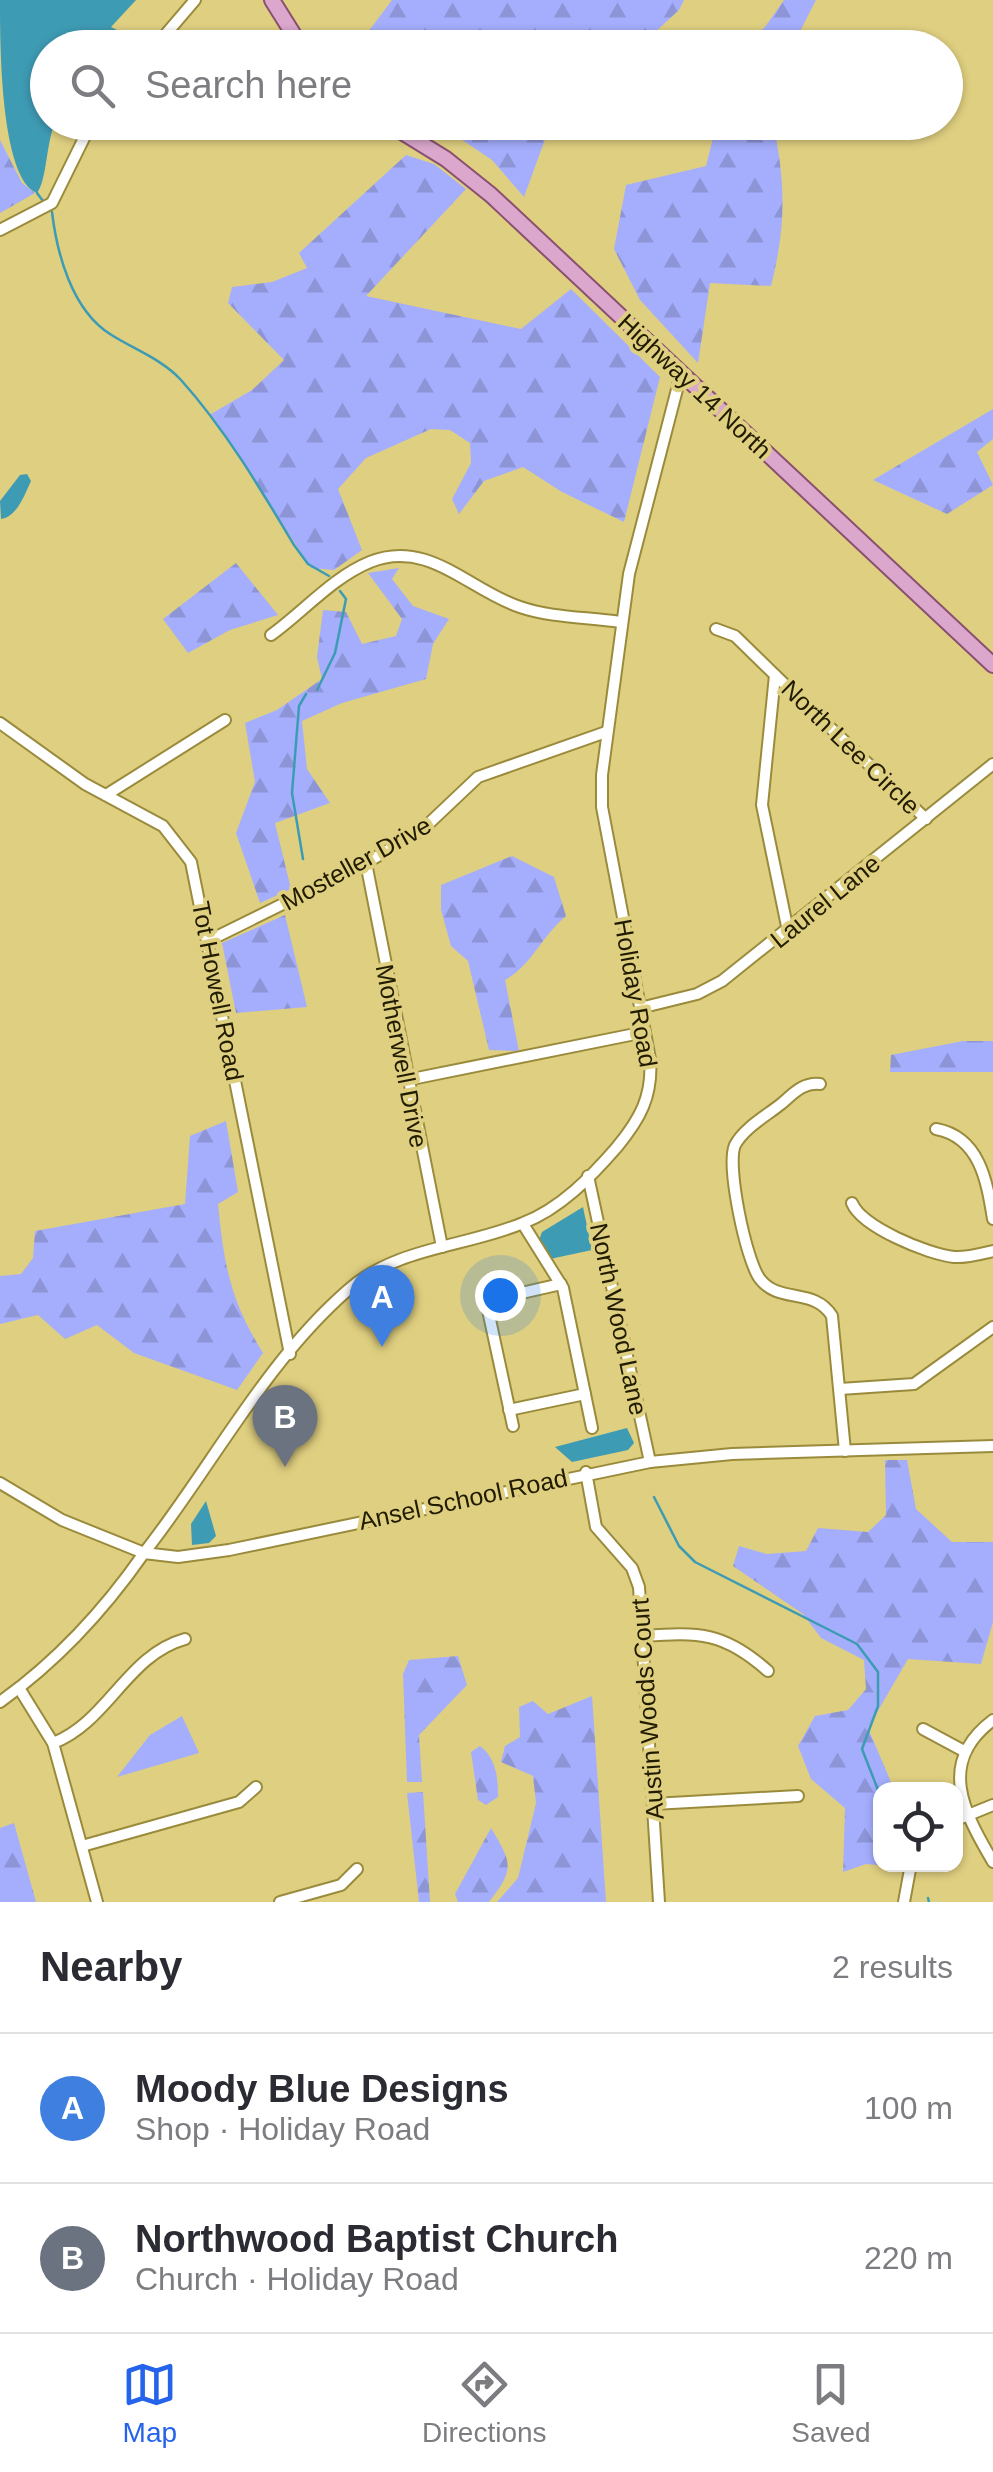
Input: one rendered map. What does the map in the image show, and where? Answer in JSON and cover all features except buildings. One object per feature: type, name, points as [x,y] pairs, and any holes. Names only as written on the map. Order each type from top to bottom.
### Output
[{"type":"main road","points":[[272,0],[291,30]]},
{"type":"main road","name":"Highway 14 North","points":[[414,140],[472,178],[993,664]]},
{"type":"street","points":[[170,30],[196,0]]},
{"type":"street","points":[[0,230],[52,203],[83,140]]},
{"type":"street","name":"Holiday Road","points":[[144,1553],[290,1354],[330,1307],[363,1278],[392,1262],[522,1224],[558,1204],[624,1139],[647,1103],[651,1076],[645,1032],[602,807],[606,732],[620,622],[681,374]]},
{"type":"street","points":[[270,636],[354,570],[390,556],[441,564],[488,594],[524,608],[620,622]]},
{"type":"street","name":"North Lee Circle","points":[[716,629],[734,636],[926,819]]},
{"type":"street","name":"North Lee Circle","points":[[775,674],[762,804],[788,931]]},
{"type":"street","points":[[106,795],[225,720]]},
{"type":"street","name":"Tot Howell Road","points":[[0,723],[106,795],[150,818],[180,844],[195,872],[290,1354]]},
{"type":"street","name":"Mosteller Drive","points":[[208,940],[366,863],[432,823],[478,777],[606,732]]},
{"type":"street","name":"Laurel Lane","points":[[640,1008],[712,987],[788,931],[993,764]]},
{"type":"street","name":"Motherwell Drive","points":[[366,863],[442,1247]]},
{"type":"street","points":[[407,1080],[645,1032]]},
{"type":"street","points":[[820,1084],[802,1087],[746,1132],[735,1145],[732,1162],[755,1272],[770,1288],[813,1298],[827,1308],[836,1334],[845,1451]]},
{"type":"street","points":[[936,1129],[958,1139],[982,1164],[993,1219]]},
{"type":"street","name":"North Wood Lane","points":[[588,1176],[650,1462]]},
{"type":"street","points":[[852,1202],[861,1218],[873,1226],[946,1255],[993,1252]]},
{"type":"street","points":[[522,1224],[561,1284],[592,1428]]},
{"type":"street","points":[[512,1426],[486,1301],[561,1284]]},
{"type":"street","points":[[840,1389],[914,1384],[993,1328]]},
{"type":"street","points":[[509,1410],[585,1394]]},
{"type":"street","name":"Ansel School Road","points":[[0,1483],[62,1520],[144,1553],[178,1557],[229,1550],[586,1472],[650,1462],[993,1446]]},
{"type":"street","name":"Austin Woods Court","points":[[586,1472],[596,1527],[636,1577],[659,1902]]},
{"type":"street","points":[[0,1702],[71,1640],[122,1585],[144,1553]]},
{"type":"street","points":[[643,1636],[713,1636],[739,1647],[768,1671]]},
{"type":"street","points":[[53,1743],[79,1733],[159,1646],[185,1640]]},
{"type":"street","points":[[19,1688],[53,1743],[97,1902]]},
{"type":"street","points":[[993,1720],[962,1750],[960,1786],[993,1862]]},
{"type":"street","points":[[923,1729],[962,1750]]},
{"type":"street","points":[[82,1846],[239,1802],[256,1787]]},
{"type":"street","points":[[653,1804],[798,1796]]},
{"type":"street","points":[[963,1817],[993,1804]]},
{"type":"street","points":[[280,1902],[342,1885],[357,1869]]},
{"type":"street","points":[[904,1902],[910,1872]]},
{"type":"green space","points":[[392,0],[684,0],[657,30],[370,30]]},
{"type":"green space","points":[[784,0],[816,0],[801,30],[762,30]]},
{"type":"green space","points":[[0,140],[22,183],[35,193],[0,213]]},
{"type":"green space","points":[[462,140],[545,140],[524,197],[492,160]]},
{"type":"green space","points":[[712,140],[776,140],[782,224],[771,286],[710,283],[698,363],[640,300],[614,249],[626,185],[706,166]]},
{"type":"green space","points":[[406,155],[434,164],[466,189],[366,296],[521,329],[571,289],[660,377],[624,522],[562,492],[523,467],[484,481],[459,514],[452,499],[471,463],[470,443],[450,430],[431,429],[366,458],[338,489],[362,550],[334,570],[311,568],[211,414],[252,390],[284,360],[228,303],[232,287],[272,282],[307,268],[299,253]]},
{"type":"green space","points":[[993,409],[993,439],[977,452],[993,485],[947,514],[873,480]]},
{"type":"green space","points":[[236,563],[278,615],[230,630],[188,653],[163,619]]},
{"type":"green space","points":[[399,568],[392,579],[413,606],[449,619],[433,644],[426,679],[342,703],[302,721],[307,769],[330,803],[275,823],[291,889],[260,903],[236,833],[255,782],[245,723],[277,710],[322,679],[317,657],[323,610],[346,612],[362,644],[396,636],[402,619],[368,573]]},
{"type":"green space","points":[[512,856],[554,877],[566,916],[522,967],[505,980],[519,1051],[489,1050],[468,961],[451,946],[441,910],[441,885]]},
{"type":"green space","points":[[285,915],[307,1007],[236,1013],[222,943]]},
{"type":"green space","points":[[963,1041],[993,1041],[993,1072],[890,1072],[891,1055]]},
{"type":"green space","points":[[226,1121],[238,1192],[218,1204],[223,1246],[236,1299],[263,1353],[237,1390],[134,1353],[97,1325],[65,1339],[38,1315],[0,1324],[0,1276],[21,1274],[33,1258],[35,1231],[185,1204],[190,1136]]},
{"type":"green space","points":[[885,1460],[907,1460],[916,1509],[952,1542],[993,1542],[993,1622],[981,1664],[908,1659],[868,1728],[891,1782],[873,1782],[873,1865],[843,1872],[845,1808],[811,1779],[798,1746],[815,1716],[848,1710],[866,1689],[864,1660],[821,1638],[803,1614],[733,1566],[739,1546],[767,1554],[806,1551],[818,1528],[868,1532],[886,1515]]},
{"type":"green space","points":[[458,1656],[467,1685],[419,1735],[422,1782],[407,1782],[403,1674],[409,1660]]},
{"type":"green space","points":[[592,1696],[606,1902],[497,1902],[518,1878],[536,1803],[533,1776],[501,1762],[505,1746],[520,1737],[519,1707],[533,1701],[548,1714]]},
{"type":"green space","points":[[182,1716],[199,1753],[117,1777],[150,1735]]},
{"type":"green space","points":[[480,1746],[493,1762],[497,1782],[498,1797],[486,1805],[478,1800],[471,1752]]},
{"type":"green space","points":[[423,1792],[430,1902],[419,1902],[407,1793]]},
{"type":"green space","points":[[14,1823],[36,1902],[0,1902],[0,1828]]},
{"type":"green space","points":[[491,1828],[506,1858],[507,1873],[489,1902],[458,1902],[455,1894]]},
{"type":"shaded area","points":[[0,0],[136,0],[111,27],[117,30],[30,30],[30,140],[50,140],[37,193],[25,182],[16,163],[2,76]]},
{"type":"shaded area","points":[[27,474],[31,481],[20,504],[1,519],[0,501],[20,475]]},
{"type":"shaded area","points":[[583,1207],[592,1250],[550,1259],[538,1243],[542,1232]]},
{"type":"shaded area","points":[[627,1428],[634,1443],[628,1450],[572,1462],[555,1447]]},
{"type":"shaded area","points":[[206,1501],[216,1536],[209,1543],[192,1545],[191,1524]]},
{"type":"waterway","points":[[37,193],[43,201]]},
{"type":"waterway","points":[[52,212],[63,263],[86,311],[110,334],[156,360],[181,380],[227,439],[308,564],[329,576]]},
{"type":"waterway","points":[[317,690],[335,653],[346,599],[340,591]]},
{"type":"waterway","points":[[303,859],[292,793],[299,706],[306,694]]},
{"type":"waterway","points":[[654,1497],[679,1546],[695,1562],[857,1644],[878,1672],[878,1706],[862,1749],[875,1782]]},
{"type":"waterway","points":[[928,1898],[929,1902]]},
{"type":"place","name":"Moody Blue Designs","points":[[382,1347]]},
{"type":"place","name":"Northwood Baptist Church","points":[[285,1467]]}]
